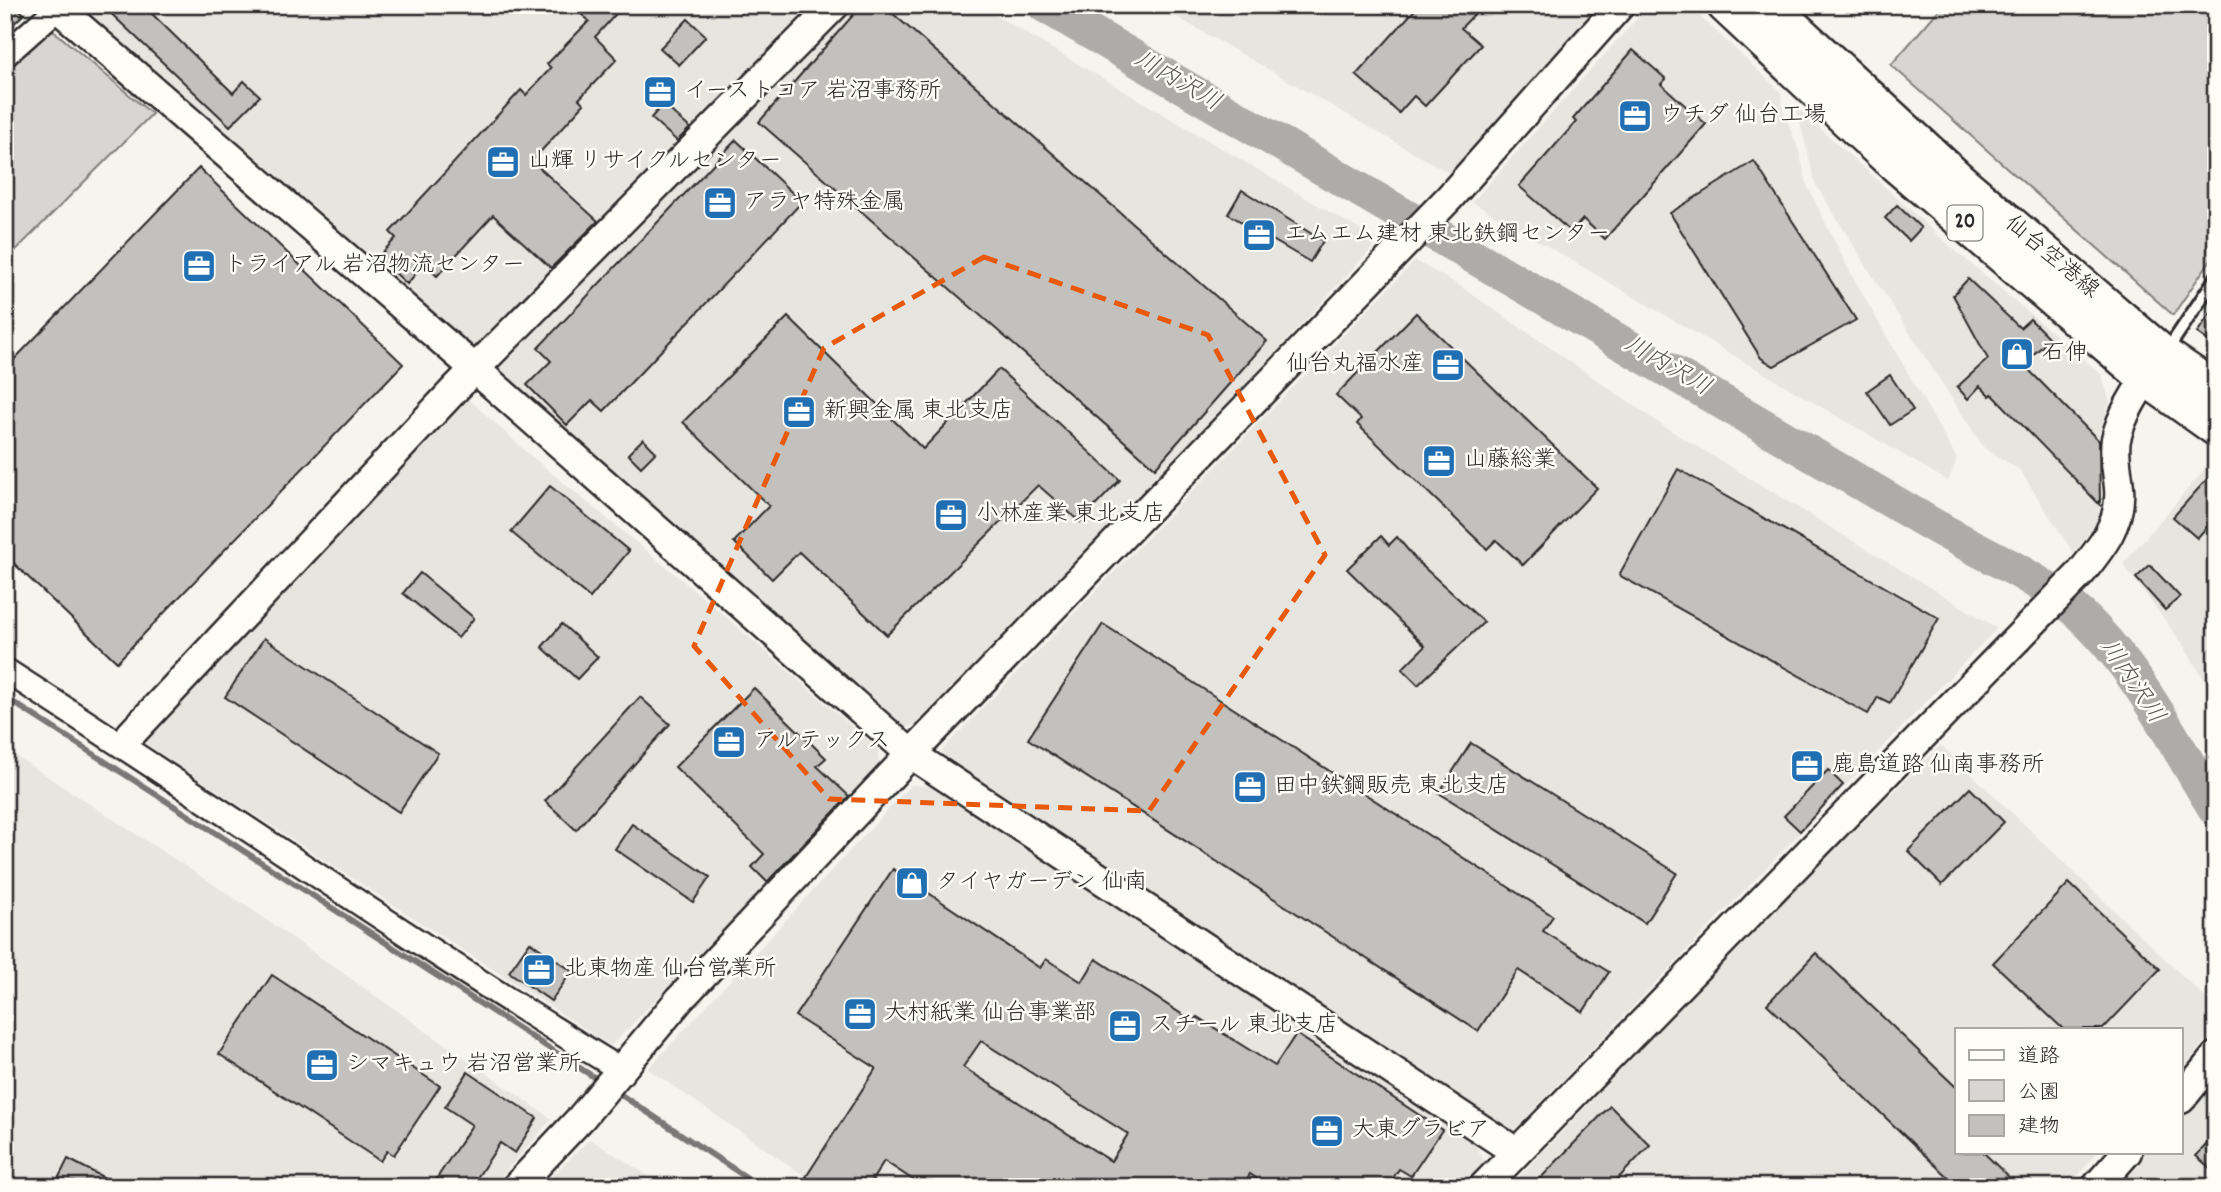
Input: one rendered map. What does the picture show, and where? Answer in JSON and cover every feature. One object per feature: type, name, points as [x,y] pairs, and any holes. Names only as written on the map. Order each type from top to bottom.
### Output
[{"type":"main road","name":"仙台空港線","points":[[1725,5],[1885,155],[2155,367],[2216,390]]},
{"type":"main road","name":"仙台空港線","points":[[1769,5],[1960,181],[2216,428]]},
{"type":"street","points":[[131,734],[475,369],[835,5]]},
{"type":"street","points":[[516,1187],[581,1118],[680,999],[911,754],[1449,198],[1620,5]]},
{"type":"street","points":[[5,55],[59,7],[911,754],[1516,1152]]},
{"type":"street","points":[[1483,1187],[2080,574],[2104,546],[2115,522],[2120,496],[2116,441],[2121,424],[2155,367]]},
{"type":"street","points":[[5,670],[122,745],[350,900],[618,1073]]},
{"type":"street","points":[[2182,1097],[2216,1056]]},
{"type":"street","points":[[2096,1187],[2125,1154]]},
{"type":"lane","points":[[2155,367],[2216,278]]},
{"type":"highlighted area","points":[[984,257],[1208,335],[1325,555],[1149,811],[829,799],[694,646],[824,348]]},
{"type":"shaded area","points":[[88,5],[978,5],[1379,241],[1139,499],[920,724],[905,728],[849,682],[87,11]]},
{"type":"shaded area","points":[[1156,5],[1600,5],[1451,174]]},
{"type":"shaded area","points":[[1649,5],[1691,8],[1781,92],[1783,110],[1799,151],[1808,188],[1851,274],[1957,459],[1948,481],[1472,202]]},
{"type":"shaded area","points":[[1796,107],[1950,246],[2101,374],[2110,401],[2099,433],[2101,501],[2097,522],[2074,554],[2020,470],[1984,448],[1816,185]]},
{"type":"shaded area","points":[[1415,261],[1457,284],[1668,429],[1997,628],[1514,1130],[1497,1126],[947,768],[942,750]]},
{"type":"shaded area","points":[[462,393],[525,451],[710,603],[878,749],[879,768],[611,1046],[136,738]]},
{"type":"shaded area","points":[[2205,469],[2216,469],[2216,699],[2182,643],[2123,564]]},
{"type":"shaded area","points":[[1941,745],[2216,1008],[2216,1026],[2182,1071],[2182,1028],[1955,1028],[1955,1154],[2096,1154],[2068,1187],[1509,1187],[1768,916]]},
{"type":"shaded area","points":[[5,749],[245,905],[552,1119],[492,1187],[5,1187]]},
{"type":"shaded area","points":[[911,785],[936,787],[1469,1133],[1485,1162],[1460,1187],[821,1187],[648,1069]]},
{"type":"shaded area","points":[[2216,1073],[2216,1187],[2110,1187],[2143,1154],[2182,1154],[2182,1115]]},
{"type":"shaded area","points":[[590,1139],[666,1187],[541,1187]]},
{"type":"green space","points":[[1943,5],[2216,5],[2216,252],[2173,315],[1891,65]]},
{"type":"green space","points":[[48,26],[152,114],[5,261],[5,64]]},
{"type":"building","points":[[5,5],[15,5],[24,14],[5,32]]},
{"type":"building","points":[[102,5],[143,5],[233,93],[244,81],[260,96],[230,126]]},
{"type":"building","points":[[571,5],[624,5],[595,37],[617,59],[579,99],[584,104],[532,161],[598,221],[551,268],[493,215],[437,276],[424,264],[407,284],[378,257],[396,238],[390,232],[521,90],[526,95],[551,68],[547,64],[589,21]]},
{"type":"building","points":[[862,5],[883,5],[1267,341],[1155,468],[759,122]]},
{"type":"building","points":[[1419,5],[1483,5],[1461,28],[1481,45],[1425,106],[1414,96],[1399,113],[1356,75]]},
{"type":"building","points":[[688,19],[706,36],[679,65],[660,48]]},
{"type":"building","points":[[1633,50],[1666,79],[1661,84],[1706,124],[1605,239],[1583,219],[1571,232],[1519,186],[1576,122],[1573,119]]},
{"type":"building","points":[[663,104],[690,128],[677,141],[651,118]]},
{"type":"building","points":[[736,140],[802,202],[604,411],[592,400],[567,425],[527,385],[551,361],[538,348]]},
{"type":"building","points":[[1754,161],[1856,320],[1774,366],[1761,358],[1670,213]]},
{"type":"building","points":[[199,168],[403,364],[117,662],[5,555],[5,369]]},
{"type":"building","points":[[1242,190],[1323,241],[1310,262],[1228,214]]},
{"type":"building","points":[[1897,205],[1921,228],[1909,241],[1885,218]]},
{"type":"building","points":[[1968,279],[2020,328],[2030,319],[2050,339],[2023,364],[2099,441],[2100,505],[1992,394],[1990,396],[1980,386],[1968,399],[1957,387],[1988,359],[1953,295]]},
{"type":"building","points":[[2216,305],[2216,346],[2197,333]]},
{"type":"building","points":[[1416,313],[1597,488],[1523,565],[1496,540],[1487,549],[1357,424],[1361,419],[1336,395]]},
{"type":"building","points":[[788,317],[923,449],[999,369],[1120,480],[1080,522],[1038,485],[887,635],[799,552],[772,579],[734,542],[769,506],[683,422]]},
{"type":"building","points":[[1890,375],[1913,410],[1890,425],[1867,391]]},
{"type":"building","points":[[643,439],[656,452],[641,467],[628,454]]},
{"type":"building","points":[[1678,469],[1939,618],[1890,703],[1878,697],[1868,714],[1619,575]]},
{"type":"building","points":[[2216,469],[2216,517],[2197,538],[2173,517]]},
{"type":"building","points":[[550,486],[629,551],[590,598],[511,532]]},
{"type":"building","points":[[1381,536],[1389,545],[1397,537],[1418,562],[1484,622],[1418,685],[1402,669],[1425,646],[1347,569]]},
{"type":"building","points":[[2150,565],[2180,597],[2165,610],[2136,578]]},
{"type":"building","points":[[420,573],[474,618],[458,638],[403,593]]},
{"type":"building","points":[[562,624],[598,657],[577,679],[542,647]]},
{"type":"building","points":[[1103,624],[1553,916],[1543,931],[1609,972],[1583,1012],[1518,970],[1478,1031],[1028,739]]},
{"type":"building","points":[[264,638],[438,753],[399,812],[225,697]]},
{"type":"building","points":[[754,688],[826,758],[817,766],[849,796],[767,882],[752,867],[764,854],[675,767]]},
{"type":"building","points":[[640,697],[670,724],[576,830],[545,801]]},
{"type":"building","points":[[1471,743],[1677,873],[1645,923],[1439,793]]},
{"type":"building","points":[[1828,770],[1843,785],[1800,831],[1784,816]]},
{"type":"building","points":[[1970,788],[2004,822],[1942,885],[1908,851]]},
{"type":"building","points":[[632,824],[710,877],[693,902],[615,849]]},
{"type":"building","points":[[893,869],[1040,968],[1046,959],[1082,982],[1096,959],[1194,1022],[1197,1017],[1275,1066],[1296,1034],[1442,1130],[1411,1176],[1399,1169],[1387,1187],[1269,1187],[1250,1174],[1242,1187],[924,1187],[884,1161],[868,1187],[822,1187],[806,1177],[876,1068],[795,1016]],"holes":[[[981,1041],[1128,1134],[1111,1161],[963,1067]]]},
{"type":"building","points":[[2069,883],[2160,969],[2104,1028],[2062,1028],[1993,963]]},
{"type":"building","points":[[530,942],[572,971],[551,1001],[509,972]]},
{"type":"building","points":[[1816,953],[1955,1086],[1955,1154],[1985,1154],[2019,1187],[1958,1187],[1767,1004]]},
{"type":"building","points":[[272,975],[440,1086],[394,1155],[387,1151],[380,1161],[219,1054]]},
{"type":"building","points":[[468,1072],[537,1118],[515,1153],[500,1143],[471,1187],[431,1187],[472,1125],[445,1107]]},
{"type":"building","points":[[1610,1106],[1650,1145],[1610,1187],[1532,1187]]},
{"type":"building","points":[[2216,1134],[2216,1173],[2196,1156]]},
{"type":"building","points":[[68,1159],[122,1187],[54,1187]]},
{"type":"waterway","name":"川内沢川","points":[[1044,5],[1936,527],[2025,575],[2058,597],[2096,630],[2135,678],[2216,810]]},
{"type":"waterway","points":[[5,697],[600,1081]]},
{"type":"waterway","points":[[612,1089],[761,1187]]},
{"type":"place","name":"イーストコア 岩沼事務所","points":[[660,92]]},
{"type":"place","name":"ウチダ 仙台工場","points":[[1635,116]]},
{"type":"place","name":"山輝 リサイクルセンター","points":[[503,162]]},
{"type":"place","name":"アラヤ特殊金属","points":[[720,203]]},
{"type":"place","name":"エムエム建材 東北鉄鋼センター","points":[[1259,235]]},
{"type":"place","name":"トライアル 岩沼物流センター","points":[[199,266]]},
{"type":"place","name":"石伸","points":[[2017,354]]},
{"type":"place","name":"仙台丸福水産","points":[[1448,365]]},
{"type":"place","name":"新興金属 東北支店","points":[[799,412]]},
{"type":"place","name":"山藤総業","points":[[1439,461]]},
{"type":"place","name":"小林産業 東北支店","points":[[951,515]]},
{"type":"place","name":"アルテックス","points":[[729,742]]},
{"type":"place","name":"鹿島道路 仙南事務所","points":[[1807,766]]},
{"type":"place","name":"田中鉄鋼販売 東北支店","points":[[1250,787]]},
{"type":"place","name":"タイヤガーデン 仙南","points":[[912,883]]},
{"type":"place","name":"北東物産 仙台営業所","points":[[539,970]]},
{"type":"place","name":"大村紙業 仙台事業部","points":[[860,1014]]},
{"type":"place","name":"スチール 東北支店","points":[[1125,1026]]},
{"type":"place","name":"シマキュウ 岩沼営業所","points":[[322,1065]]},
{"type":"place","name":"大東グラビア","points":[[1327,1131]]}]
